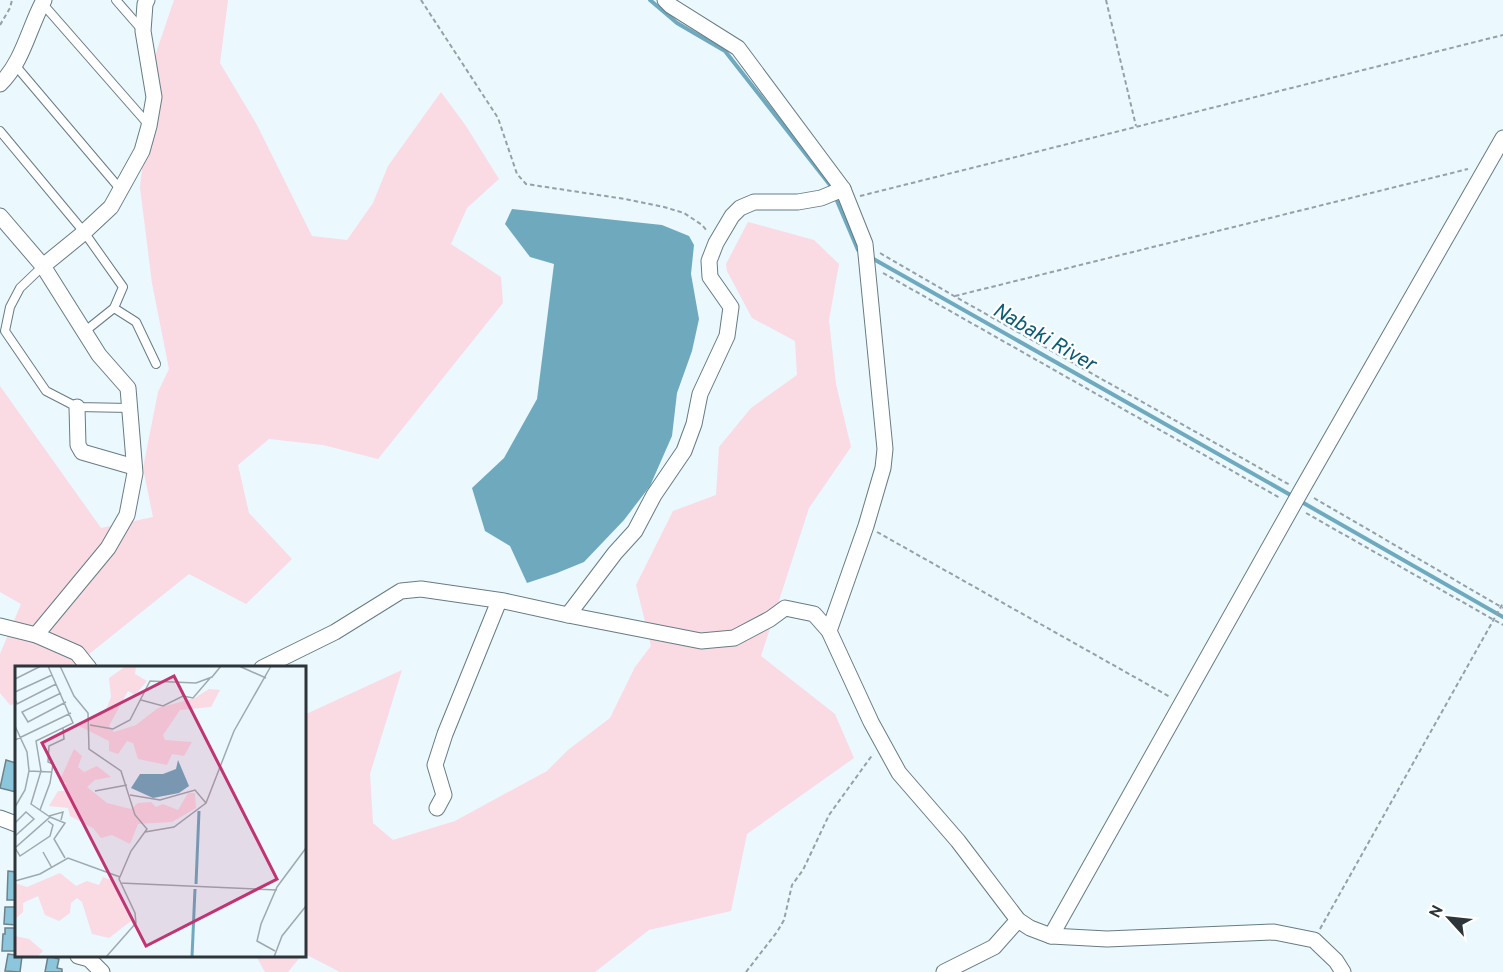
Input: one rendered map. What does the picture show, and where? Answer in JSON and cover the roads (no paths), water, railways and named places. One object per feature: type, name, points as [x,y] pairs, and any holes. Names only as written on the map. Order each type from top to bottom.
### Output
[{"type":"street","points":[[43,266],[111,207],[142,151],[154,97],[143,31],[147,0]]},
{"type":"street","points":[[665,0],[738,48],[840,194],[865,244],[885,449],[883,468],[866,526],[829,631]]},
{"type":"street","points":[[0,84],[15,65],[43,2]]},
{"type":"street","points":[[1051,936],[1293,505],[1503,138]]},
{"type":"street","points":[[568,615],[615,553],[635,531],[654,495],[684,451],[694,424],[699,394],[727,336],[731,307],[710,277],[709,261],[716,243],[732,216],[740,208],[754,202],[798,201],[840,194]]},
{"type":"street","points":[[0,216],[43,266],[99,355],[128,388],[135,467],[127,515],[108,548],[36,635]]},
{"type":"street","points":[[77,407],[78,445],[82,452],[135,467]]},
{"type":"street","points":[[266,666],[335,632],[401,591],[420,589],[500,601],[701,640],[734,638],[770,619],[785,608],[814,614],[829,631],[871,722],[899,773],[958,841],[1018,920],[1030,928],[1051,936],[1107,939],[1274,932],[1314,940],[1336,961],[1343,972]]},
{"type":"street","points":[[437,808],[444,795],[435,765],[445,734],[500,601]]},
{"type":"street","points":[[0,626],[36,635],[77,653],[87,666]]},
{"type":"street","points":[[0,818],[15,824]]},
{"type":"street","points":[[944,972],[994,947],[1018,920]]},
{"type":"street","points":[[82,957],[89,959],[102,972]]},
{"type":"lane","points":[[116,0],[143,31]]},
{"type":"lane","points":[[43,2],[149,126]]},
{"type":"lane","points":[[15,65],[121,190]]},
{"type":"lane","points":[[0,131],[84,232],[123,287],[114,308],[84,332]]},
{"type":"lane","points":[[43,266],[20,288],[10,307],[5,331],[46,391],[77,407],[129,408]]},
{"type":"lane","points":[[114,308],[136,322],[156,364]]},
{"type":"water","points":[[512,209],[662,225],[689,236],[694,245],[691,274],[699,319],[692,351],[677,393],[672,436],[650,486],[624,520],[584,562],[527,583],[510,546],[485,531],[472,488],[504,458],[537,399],[554,264],[530,257],[505,224]]},
{"type":"waterway","name":"Nabaki River","points":[[650,0],[677,23],[725,51],[832,189]]},
{"type":"waterway","name":"Nabaki River","points":[[835,196],[858,250],[861,251]]},
{"type":"waterway","name":"Nabaki River","points":[[870,257],[1294,497]]},
{"type":"waterway","name":"Nabaki River","points":[[1300,501],[1503,617]]}]
